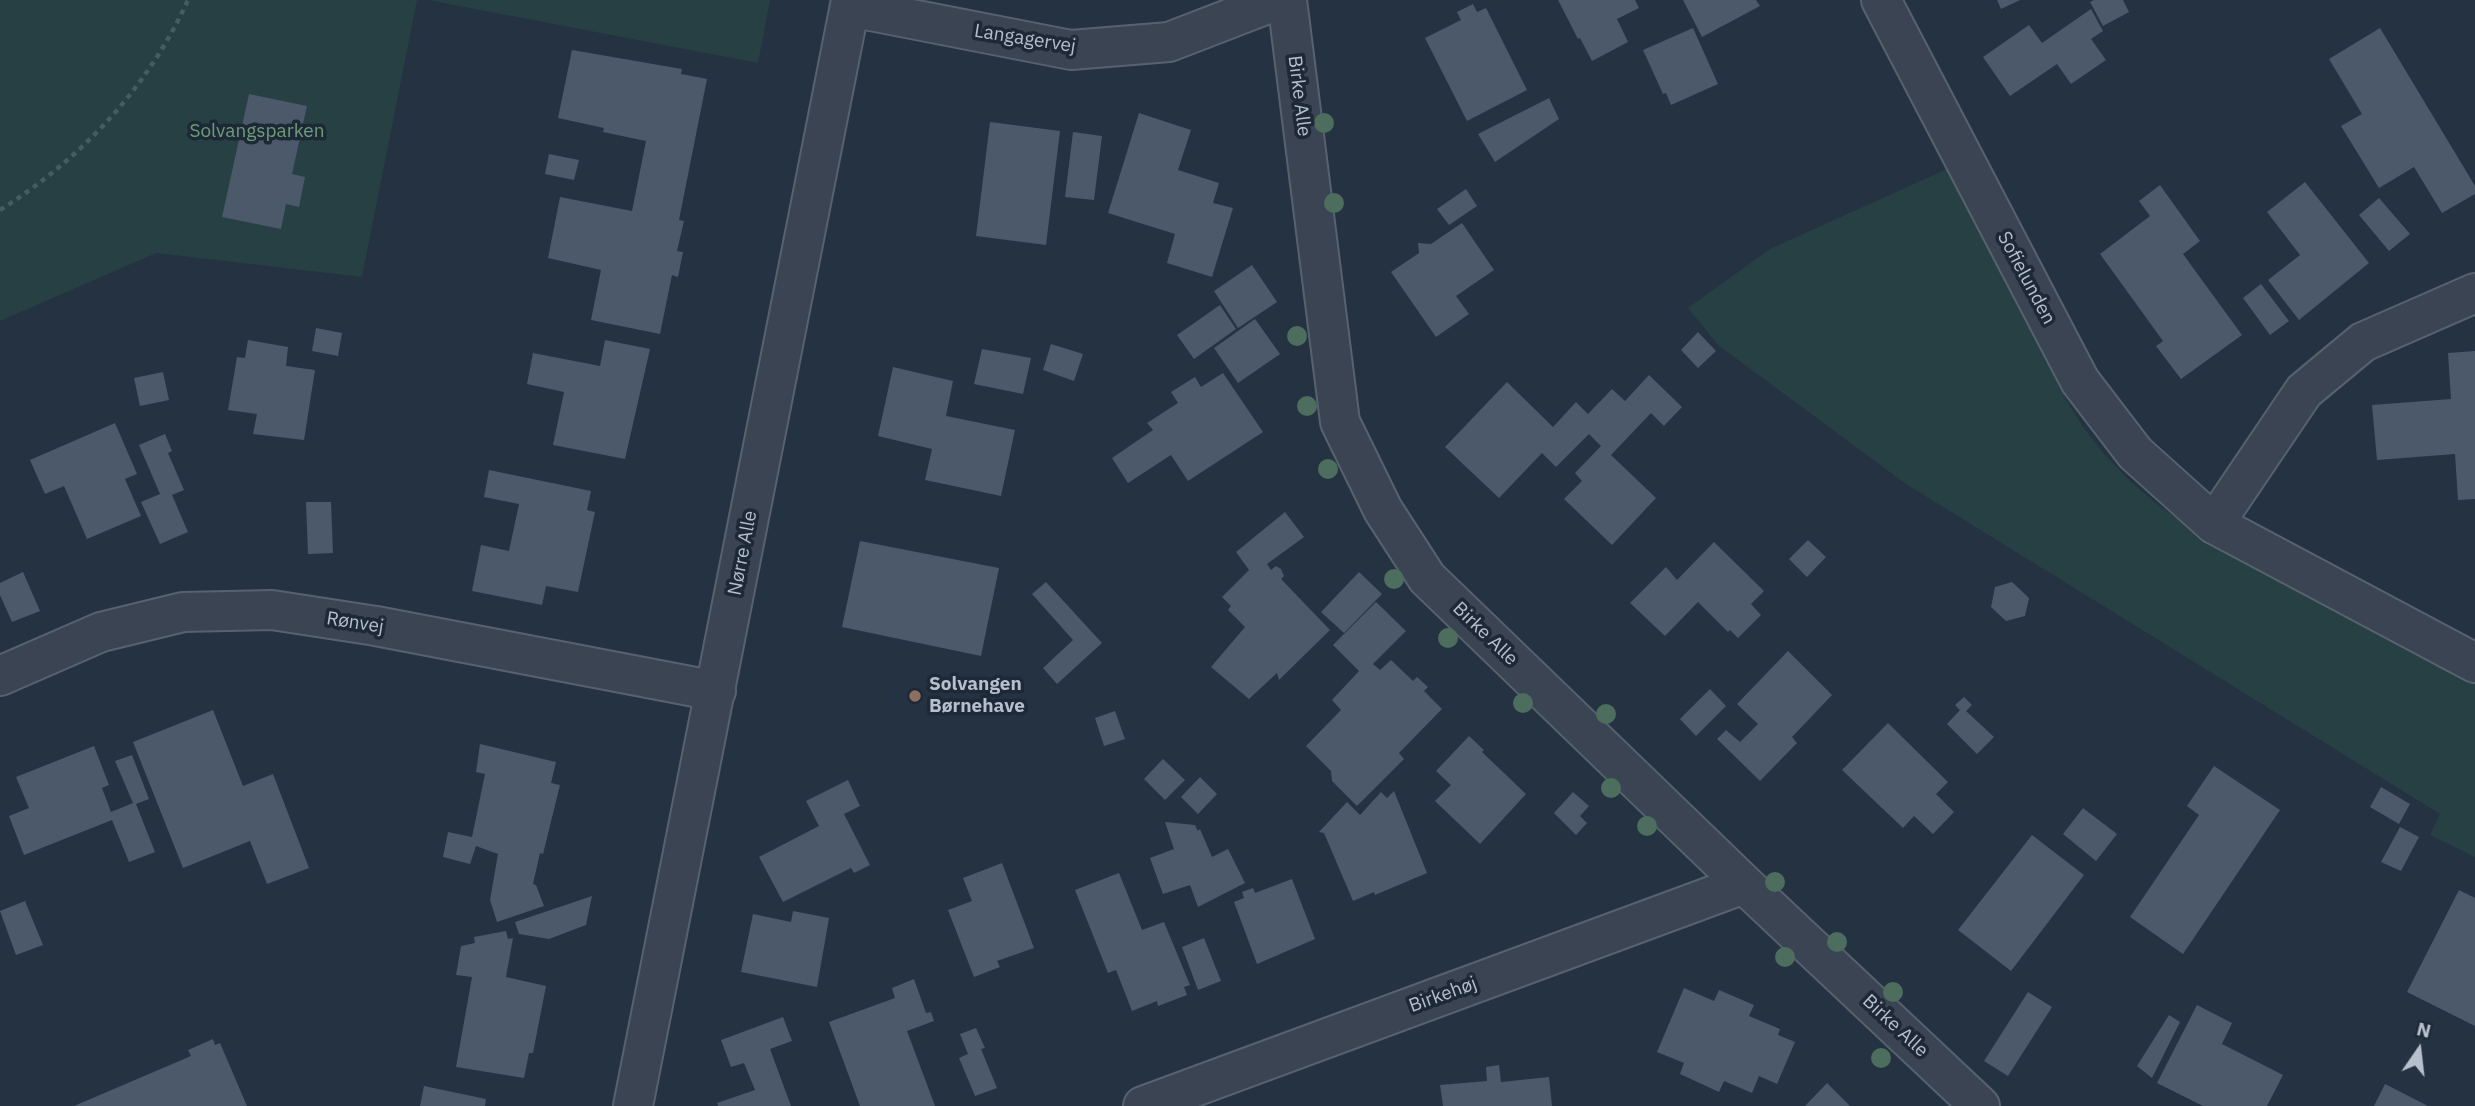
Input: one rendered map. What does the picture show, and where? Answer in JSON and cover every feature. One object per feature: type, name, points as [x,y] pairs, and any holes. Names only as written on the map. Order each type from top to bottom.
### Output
[{"type":"street","name":"Langagervej","points":[[850,4],[1071,50],[1169,43],[1278,0]]},
{"type":"street","name":"Birke Alle","points":[[1287,0],[1340,422],[1383,510],[1427,578],[1744,884],[1980,1106]]},
{"type":"street","name":"Sofielunden","points":[[1881,0],[2080,381],[2135,453],[2214,524],[2475,663]]},
{"type":"street","name":"Nørre Alle","points":[[633,1106],[850,4]]},
{"type":"street","points":[[2214,524],[2304,391],[2363,342],[2475,293]]},
{"type":"street","name":"Rønvej","points":[[0,676],[101,632],[183,612],[272,610],[376,626],[716,691]]},
{"type":"street","name":"Birkehøj","points":[[1143,1106],[1744,884]]},
{"type":"path","points":[[0,211],[52,174],[104,126],[136,89],[188,0]]},
{"type":"green space","name":"Solvangsparken","points":[[0,0],[417,0],[362,277],[156,253],[0,321]]},
{"type":"green space","points":[[428,0],[770,0],[758,63]]},
{"type":"green space","points":[[1947,169],[2065,398],[2083,427],[2130,481],[2190,528],[2475,681],[2475,857],[2430,835],[2440,814],[1906,484],[1718,345],[1688,308],[1770,249]]},
{"type":"building","points":[[1558,0],[1635,0],[1639,8],[1617,19],[1628,42],[1592,61]]},
{"type":"building","points":[[1683,0],[1756,0],[1760,6],[1702,37]]},
{"type":"building","points":[[1997,0],[2020,0],[2001,9]]},
{"type":"building","points":[[2123,0],[2129,12],[2103,26],[2090,2]]},
{"type":"building","points":[[1473,4],[1477,12],[1486,8],[1527,90],[1467,121],[1425,38],[1461,20],[1457,12]]},
{"type":"building","points":[[2091,9],[2103,31],[2091,39],[2106,60],[2071,84],[2057,64],[2010,96],[1983,57],[2029,25],[2042,43]]},
{"type":"building","points":[[1693,28],[1718,84],[1671,105],[1666,93],[1663,94],[1643,50]]},
{"type":"building","points":[[2380,28],[2475,186],[2475,194],[2442,213],[2414,167],[2379,188],[2341,126],[2362,114],[2329,59]]},
{"type":"building","points":[[572,50],[682,69],[681,74],[707,79],[679,220],[684,221],[677,251],[683,252],[678,277],[672,275],[660,334],[591,320],[601,270],[548,258],[560,197],[632,211],[646,141],[603,132],[604,128],[558,118]]},
{"type":"building","points":[[249,94],[307,106],[292,174],[305,177],[299,207],[286,204],[281,229],[222,217]]},
{"type":"building","points":[[1549,98],[1559,119],[1495,162],[1478,134]]},
{"type":"building","points":[[1139,113],[1191,130],[1178,170],[1219,183],[1213,203],[1233,208],[1212,277],[1167,263],[1175,234],[1108,213]]},
{"type":"building","points":[[990,122],[1060,131],[1046,245],[976,236]]},
{"type":"building","points":[[1073,132],[1102,136],[1094,200],[1065,197]]},
{"type":"building","points":[[549,154],[579,160],[574,180],[545,174]]},
{"type":"building","points":[[2305,182],[2369,263],[2299,320],[2268,280],[2300,255],[2267,212]]},
{"type":"building","points":[[2160,185],[2200,241],[2183,254],[2242,335],[2181,379],[2156,346],[2163,341],[2100,254],[2150,216],[2139,201]]},
{"type":"building","points":[[1466,189],[1477,206],[1449,225],[1437,209]]},
{"type":"building","points":[[2379,198],[2410,234],[2389,251],[2359,215]]},
{"type":"building","points":[[1462,223],[1494,270],[1456,296],[1469,314],[1436,337],[1391,272],[1419,253],[1418,243],[1431,244]]},
{"type":"building","points":[[1252,265],[1277,302],[1238,328],[1214,291]]},
{"type":"building","points":[[2261,284],[2289,321],[2270,335],[2243,298]]},
{"type":"building","points":[[1220,305],[1236,329],[1194,359],[1177,335]]},
{"type":"building","points":[[1255,319],[1280,354],[1238,383],[1214,348]]},
{"type":"building","points":[[316,328],[342,333],[338,356],[312,351]]},
{"type":"building","points":[[1698,332],[1716,351],[1698,368],[1681,350]]},
{"type":"building","points":[[248,340],[288,347],[286,366],[315,370],[304,440],[253,434],[257,414],[228,410],[237,357],[245,358]]},
{"type":"building","points":[[605,340],[650,349],[625,459],[553,445],[564,392],[527,384],[533,353],[600,366]]},
{"type":"building","points":[[1051,344],[1083,354],[1074,381],[1043,370]]},
{"type":"building","points":[[982,349],[1031,358],[1023,394],[974,384]]},
{"type":"building","points":[[2475,351],[2475,499],[2458,500],[2455,454],[2377,460],[2372,405],[2451,399],[2448,353]]},
{"type":"building","points":[[893,367],[953,381],[946,416],[1015,430],[1001,496],[925,480],[932,449],[878,436]]},
{"type":"building","points":[[163,372],[169,400],[140,406],[134,378]]},
{"type":"building","points":[[1223,373],[1263,432],[1188,481],[1171,455],[1128,483],[1112,458],[1153,430],[1147,423],[1178,403],[1171,392],[1195,377],[1201,387]]},
{"type":"building","points":[[1649,375],[1682,407],[1664,426],[1651,413],[1611,455],[1656,498],[1612,545],[1564,499],[1582,481],[1575,473],[1601,446],[1589,434],[1556,467],[1542,453],[1499,498],[1445,447],[1507,382],[1553,427],[1576,402],[1588,414],[1612,389],[1625,401]]},
{"type":"building","points":[[115,423],[137,474],[125,479],[141,516],[87,539],[64,486],[45,494],[30,460]]},
{"type":"building","points":[[165,434],[172,451],[168,453],[184,490],[172,495],[188,532],[160,544],[141,502],[160,494],[139,445]]},
{"type":"building","points":[[489,470],[591,491],[587,510],[595,512],[578,592],[546,586],[542,605],[472,591],[481,545],[509,551],[519,504],[484,497]]},
{"type":"building","points":[[306,502],[331,502],[333,553],[308,554]]},
{"type":"building","points":[[1285,512],[1304,537],[1267,564],[1271,570],[1276,566],[1281,569],[1284,576],[1281,579],[1330,630],[1279,680],[1277,673],[1249,699],[1211,667],[1245,627],[1228,610],[1231,606],[1222,597],[1249,570],[1236,552]]},
{"type":"building","points":[[1808,540],[1826,557],[1807,577],[1789,559]]},
{"type":"building","points":[[860,541],[999,568],[981,656],[842,627]]},
{"type":"building","points":[[1714,542],[1764,591],[1751,604],[1761,615],[1738,638],[1730,630],[1728,632],[1698,602],[1665,636],[1630,603],[1666,567],[1677,580]]},
{"type":"building","points":[[23,572],[40,611],[12,622],[0,595],[0,583]]},
{"type":"building","points":[[1359,572],[1382,594],[1344,633],[1321,612]]},
{"type":"building","points":[[1046,582],[1102,643],[1057,684],[1043,668],[1073,640],[1032,594]]},
{"type":"building","points":[[2012,582],[2029,598],[2025,616],[2006,621],[1991,607],[1995,587]]},
{"type":"building","points":[[1376,602],[1406,631],[1373,664],[1380,670],[1391,660],[1413,681],[1417,677],[1428,687],[1424,691],[1442,709],[1399,753],[1404,759],[1357,806],[1332,781],[1331,771],[1306,746],[1341,710],[1332,700],[1359,671],[1333,645]]},
{"type":"building","points":[[1788,651],[1832,695],[1792,737],[1797,743],[1760,781],[1717,739],[1726,730],[1740,742],[1758,724],[1737,704]]},
{"type":"building","points":[[1710,689],[1726,706],[1696,736],[1680,719]]},
{"type":"building","points":[[1964,697],[1972,705],[1966,711],[1994,737],[1977,754],[1947,724],[1960,710],[1955,705]]},
{"type":"building","points":[[213,710],[243,786],[273,774],[309,868],[267,884],[250,841],[183,868],[133,742]]},
{"type":"building","points":[[1115,711],[1125,739],[1104,746],[1095,718]]},
{"type":"building","points":[[1888,723],[1948,782],[1936,794],[1954,812],[1933,834],[1914,816],[1903,828],[1842,770]]},
{"type":"building","points":[[1469,736],[1526,794],[1480,844],[1435,801],[1451,785],[1436,771]]},
{"type":"building","points":[[480,744],[556,762],[551,783],[560,785],[533,884],[536,885],[544,906],[497,922],[490,900],[498,854],[476,846],[470,864],[443,857],[448,832],[472,837],[485,774],[476,772]]},
{"type":"building","points":[[94,746],[109,785],[102,788],[111,812],[133,803],[115,761],[132,755],[149,799],[136,804],[155,852],[129,862],[112,820],[24,855],[9,816],[29,808],[16,777]]},
{"type":"building","points":[[1163,759],[1185,780],[1165,800],[1144,779]]},
{"type":"building","points":[[2214,766],[2280,810],[2183,954],[2130,917],[2199,815],[2187,806]]},
{"type":"building","points":[[1200,777],[1217,794],[1198,814],[1181,797]]},
{"type":"building","points":[[848,780],[860,806],[844,814],[870,865],[854,873],[851,868],[783,902],[759,857],[819,826],[806,801]]},
{"type":"building","points":[[2381,787],[2410,804],[2399,824],[2370,807]]},
{"type":"building","points":[[1394,791],[1427,873],[1375,895],[1374,892],[1353,901],[1324,833],[1319,832],[1347,802],[1360,815],[1381,792],[1387,798]]},
{"type":"building","points":[[1573,792],[1589,806],[1580,816],[1587,823],[1576,835],[1554,813]]},
{"type":"building","points":[[2083,808],[2117,834],[2096,861],[2063,834]]},
{"type":"building","points":[[1165,822],[1195,825],[1198,831],[1200,829],[1212,857],[1228,849],[1245,883],[1198,907],[1190,885],[1163,894],[1150,858],[1174,849]]},
{"type":"building","points":[[2400,827],[2419,837],[2401,871],[2381,862]]},
{"type":"building","points":[[2032,835],[2084,875],[2011,971],[1958,930]]},
{"type":"building","points":[[1002,863],[1034,948],[997,961],[1000,967],[974,977],[948,910],[972,901],[963,878]]},
{"type":"building","points":[[1119,873],[1142,930],[1164,922],[1190,985],[1184,987],[1187,995],[1158,1006],[1157,1001],[1132,1011],[1116,970],[1108,973],[1075,890]]},
{"type":"building","points":[[1292,879],[1315,939],[1257,964],[1234,902],[1244,898],[1242,892],[1253,888],[1255,893]]},
{"type":"building","points":[[2459,890],[2475,898],[2475,1026],[2407,992]]},
{"type":"building","points":[[592,896],[586,925],[549,939],[519,934],[515,922]]},
{"type":"building","points":[[25,901],[43,945],[16,955],[0,911]]},
{"type":"building","points":[[793,911],[829,918],[817,987],[741,972],[753,914],[791,922]]},
{"type":"building","points":[[506,931],[508,939],[513,938],[506,977],[546,986],[533,1053],[529,1053],[524,1078],[456,1067],[472,977],[456,975],[461,946],[475,943],[474,937]]},
{"type":"building","points":[[1204,938],[1221,981],[1198,990],[1182,947]]},
{"type":"building","points":[[914,979],[926,1013],[931,1012],[934,1021],[907,1031],[935,1106],[860,1106],[829,1022],[895,998],[892,988]]},
{"type":"building","points":[[1684,988],[1714,1001],[1719,990],[1754,1005],[1749,1016],[1780,1029],[1778,1035],[1795,1042],[1777,1084],[1759,1076],[1752,1093],[1724,1081],[1719,1092],[1680,1074],[1684,1063],[1657,1052]]},
{"type":"building","points":[[2028,992],[2052,1007],[2008,1076],[1984,1061]]},
{"type":"building","points":[[2197,1005],[2232,1023],[2222,1044],[2283,1075],[2267,1106],[2203,1106],[2157,1083]]},
{"type":"building","points":[[2169,1015],[2180,1022],[2152,1078],[2137,1066]]},
{"type":"building","points":[[783,1017],[792,1041],[770,1049],[791,1106],[718,1106],[717,1103],[755,1090],[744,1063],[731,1067],[721,1040]]},
{"type":"building","points":[[976,1028],[985,1048],[981,1049],[997,1088],[975,1096],[959,1058],[968,1054],[960,1034]]},
{"type":"building","points":[[213,1039],[215,1045],[220,1043],[247,1106],[74,1106],[191,1056],[188,1050]]},
{"type":"building","points":[[1499,1065],[1501,1082],[1549,1077],[1552,1106],[1443,1106],[1440,1085],[1487,1081],[1486,1067]]},
{"type":"building","points":[[1827,1083],[1850,1106],[1805,1106]]},
{"type":"building","points":[[2385,1084],[2428,1106],[2374,1106]]},
{"type":"building","points":[[424,1086],[486,1099],[485,1106],[420,1106]]},
{"type":"place","name":"Solvangen Børnehave","points":[[915,696]]}]
